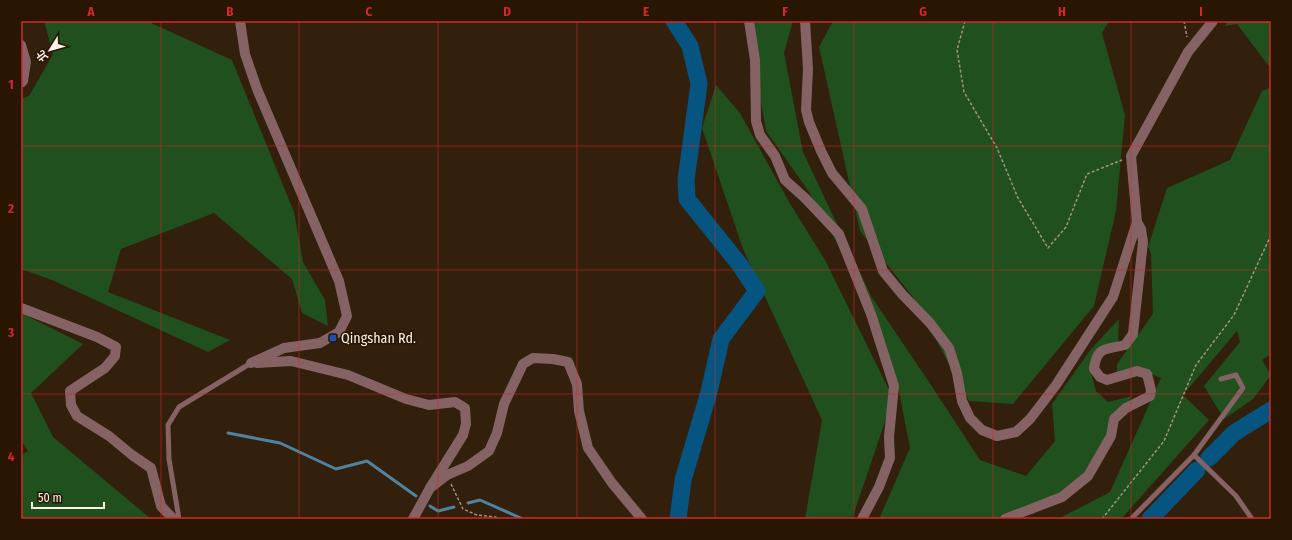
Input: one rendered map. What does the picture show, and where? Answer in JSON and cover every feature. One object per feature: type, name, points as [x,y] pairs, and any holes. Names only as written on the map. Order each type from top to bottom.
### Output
[{"type":"street","points":[[240,21],[245,54],[257,89],[339,281],[347,316],[339,332],[320,343],[284,348],[251,363]]},
{"type":"street","points":[[749,21],[755,60],[756,121],[760,135],[775,156],[784,180],[805,198],[839,234],[871,314],[894,386],[889,437],[890,458],[879,487],[862,519]]},
{"type":"street","points":[[805,21],[808,69],[806,110],[812,130],[832,173],[862,208],[883,271],[902,294],[930,323],[949,348],[957,373],[962,401],[970,418],[982,430],[998,436],[1016,432],[1030,419],[1056,385],[1112,297],[1137,222],[1131,156],[1188,52],[1213,21]]},
{"type":"street","points":[[21,45],[26,62],[23,81],[21,83]]},
{"type":"street","points":[[1005,519],[1062,497],[1088,476],[1111,436],[1114,419],[1126,408],[1150,396],[1151,390],[1147,374],[1138,371],[1107,380],[1100,377],[1094,369],[1096,358],[1100,351],[1124,345],[1133,334],[1143,242],[1141,229],[1137,222]]},
{"type":"street","points":[[21,308],[97,336],[116,347],[115,356],[105,368],[70,391],[71,405],[77,416],[109,436],[150,468],[161,506],[173,519]]},
{"type":"street","points":[[430,488],[447,475],[468,466],[489,451],[497,432],[504,404],[523,364],[533,358],[568,362],[577,384],[579,412],[588,448],[612,483],[642,519]]},
{"type":"street","points":[[251,363],[291,361],[348,375],[406,399],[429,405],[455,402],[465,408],[466,424],[463,435],[430,488],[413,519]]},
{"type":"lane","points":[[179,519],[169,459],[168,425],[179,407],[251,363]]},
{"type":"lane","points":[[1131,519],[1194,455],[1243,388],[1236,375],[1221,379]]},
{"type":"lane","points":[[1194,455],[1236,496],[1252,519]]},
{"type":"path","points":[[965,21],[957,50],[964,92],[997,148],[1018,198],[1048,248],[1066,227],[1088,174],[1131,156]]},
{"type":"path","points":[[1184,21],[1188,52]]},
{"type":"path","points":[[1102,519],[1164,441],[1196,365],[1234,316],[1271,235]]},
{"type":"path","points":[[447,475],[463,509],[477,515],[501,519]]},
{"type":"green space","points":[[44,21],[147,21],[232,60],[294,212],[303,262],[325,300],[328,326],[302,313],[292,279],[214,213],[121,249],[108,292],[230,340],[208,352],[52,280],[21,269],[21,99],[29,96],[53,54]]},
{"type":"green space","points":[[747,21],[793,21],[784,53],[803,152],[871,296],[980,460],[1026,476],[1055,441],[1052,404],[1091,349],[1119,319],[1118,342],[1090,369],[1096,391],[1108,402],[1132,396],[1074,490],[999,519],[879,519],[910,448],[897,381],[873,309],[809,192],[766,131]]},
{"type":"green space","points":[[833,21],[1109,21],[1102,33],[1125,115],[1116,211],[1094,306],[1013,404],[969,401],[913,297],[860,231],[819,47]]},
{"type":"green space","points":[[1228,21],[1271,21],[1271,69],[1237,24],[1225,26]]},
{"type":"green space","points":[[716,85],[740,113],[789,202],[825,260],[893,398],[852,519],[805,519],[822,420],[743,249],[702,128]]},
{"type":"green space","points":[[1271,87],[1271,354],[1262,360],[1271,375],[1253,399],[1224,419],[1204,386],[1240,342],[1237,331],[1183,395],[1209,420],[1122,518],[1058,519],[1110,492],[1161,378],[1143,371],[1117,377],[1117,364],[1153,314],[1151,254],[1148,247],[1167,188],[1230,160],[1262,91]]},
{"type":"green space","points":[[21,313],[83,344],[31,393],[53,437],[151,519],[21,519],[21,455],[28,451],[21,440]]},
{"type":"waterway","points":[[674,21],[690,46],[699,84],[686,180],[687,199],[740,265],[757,291],[721,339],[709,392],[683,480],[678,519]]},
{"type":"waterway","points":[[1209,458],[1234,433],[1271,410]]},
{"type":"waterway","points":[[228,433],[280,443],[336,469],[367,461],[416,496]]},
{"type":"waterway","points":[[1150,519],[1197,470]]},
{"type":"waterway","points":[[468,503],[480,500],[523,519]]},
{"type":"waterway","points":[[430,506],[438,511],[454,507]]},
{"type":"place","name":"Qingshan Rd.","points":[[333,338]]}]
